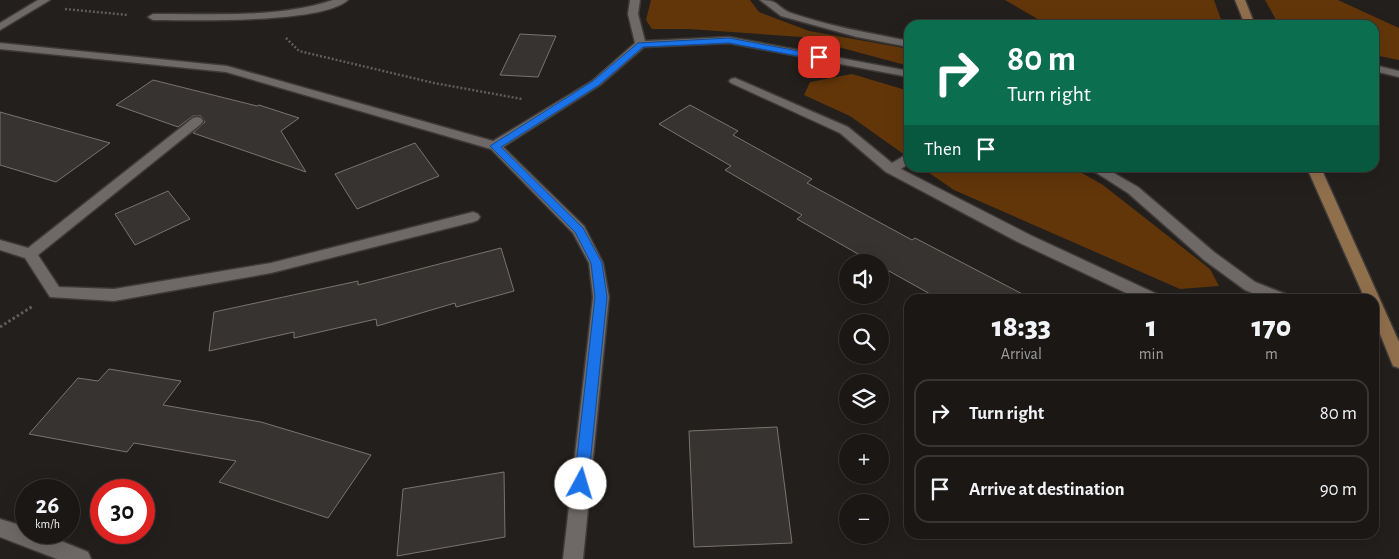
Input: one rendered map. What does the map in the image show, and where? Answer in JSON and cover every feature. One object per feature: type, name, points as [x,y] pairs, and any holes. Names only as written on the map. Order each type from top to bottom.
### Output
[{"type":"main road","points":[[1240,0],[1248,20]]},
{"type":"main road","points":[[1316,172],[1370,294]]},
{"type":"main road","points":[[1380,326],[1399,361]]},
{"type":"street","points":[[0,27],[45,0]]},
{"type":"street","points":[[152,17],[265,16],[314,10],[343,0]]},
{"type":"street","points":[[635,0],[633,14],[641,44]]},
{"type":"street","points":[[765,0],[785,14],[857,34],[904,43]]},
{"type":"street","points":[[495,146],[596,83],[641,44],[729,40],[904,73]]},
{"type":"street","points":[[0,46],[227,68],[495,146],[579,230],[596,263],[601,297],[573,559]]},
{"type":"street","points":[[1379,69],[1399,74]]},
{"type":"street","points":[[735,81],[844,130],[890,169],[1025,239],[1143,294]]},
{"type":"street","points":[[30,254],[197,121]]},
{"type":"street","points":[[890,169],[904,160]]},
{"type":"street","points":[[1103,172],[1133,190],[1209,256],[1250,286],[1270,294]]},
{"type":"street","points":[[0,244],[30,254],[55,293],[114,295],[271,268],[473,217]]},
{"type":"street","points":[[0,528],[81,559]]},
{"type":"path","points":[[34,6],[152,17]]},
{"type":"path","points":[[265,16],[299,51],[434,83],[560,106]]},
{"type":"path","points":[[0,327],[55,293]]},
{"type":"shaded area","points":[[651,0],[750,0],[759,12],[809,31],[904,48],[904,65],[801,37],[689,29],[652,29],[646,20]]},
{"type":"shaded area","points":[[1005,0],[1214,0],[1221,20],[1039,20]]},
{"type":"shaded area","points":[[1265,0],[1338,0],[1399,28],[1399,60],[1379,56],[1379,20],[1276,20]]},
{"type":"shaded area","points":[[852,74],[904,90],[904,154],[850,116],[804,95],[810,82]]},
{"type":"shaded area","points":[[928,172],[1080,172],[1103,185],[1210,269],[1219,286],[1180,289],[954,190]]},
{"type":"building","points":[[520,34],[556,36],[538,77],[500,75]]},
{"type":"building","points":[[153,80],[259,105],[299,118],[281,131],[306,172],[193,133],[205,122],[201,116],[193,116],[178,127],[116,105]]},
{"type":"building","points":[[690,105],[738,131],[733,135],[812,179],[807,183],[912,240],[915,238],[1022,294],[930,294],[889,271],[889,254],[858,254],[797,219],[802,215],[725,170],[731,166],[659,124]]},
{"type":"building","points":[[0,112],[110,143],[56,182],[0,165]]},
{"type":"building","points":[[415,143],[439,176],[357,209],[335,174]]},
{"type":"building","points":[[168,191],[190,219],[135,245],[115,214]]},
{"type":"building","points":[[501,248],[514,291],[456,307],[455,303],[377,326],[376,319],[294,338],[294,332],[209,351],[214,312],[358,281],[358,285]]},
{"type":"building","points":[[109,369],[181,381],[163,405],[261,422],[371,455],[328,518],[219,482],[236,461],[134,443],[127,452],[29,434],[78,378],[98,381]]},
{"type":"building","points":[[777,427],[792,543],[694,547],[689,431]]},
{"type":"building","points":[[504,472],[505,537],[397,556],[403,489]]},
{"type":"route","points":[[581,484],[601,297],[596,263],[579,230],[495,146],[596,83],[641,44],[729,40],[819,57]]}]
